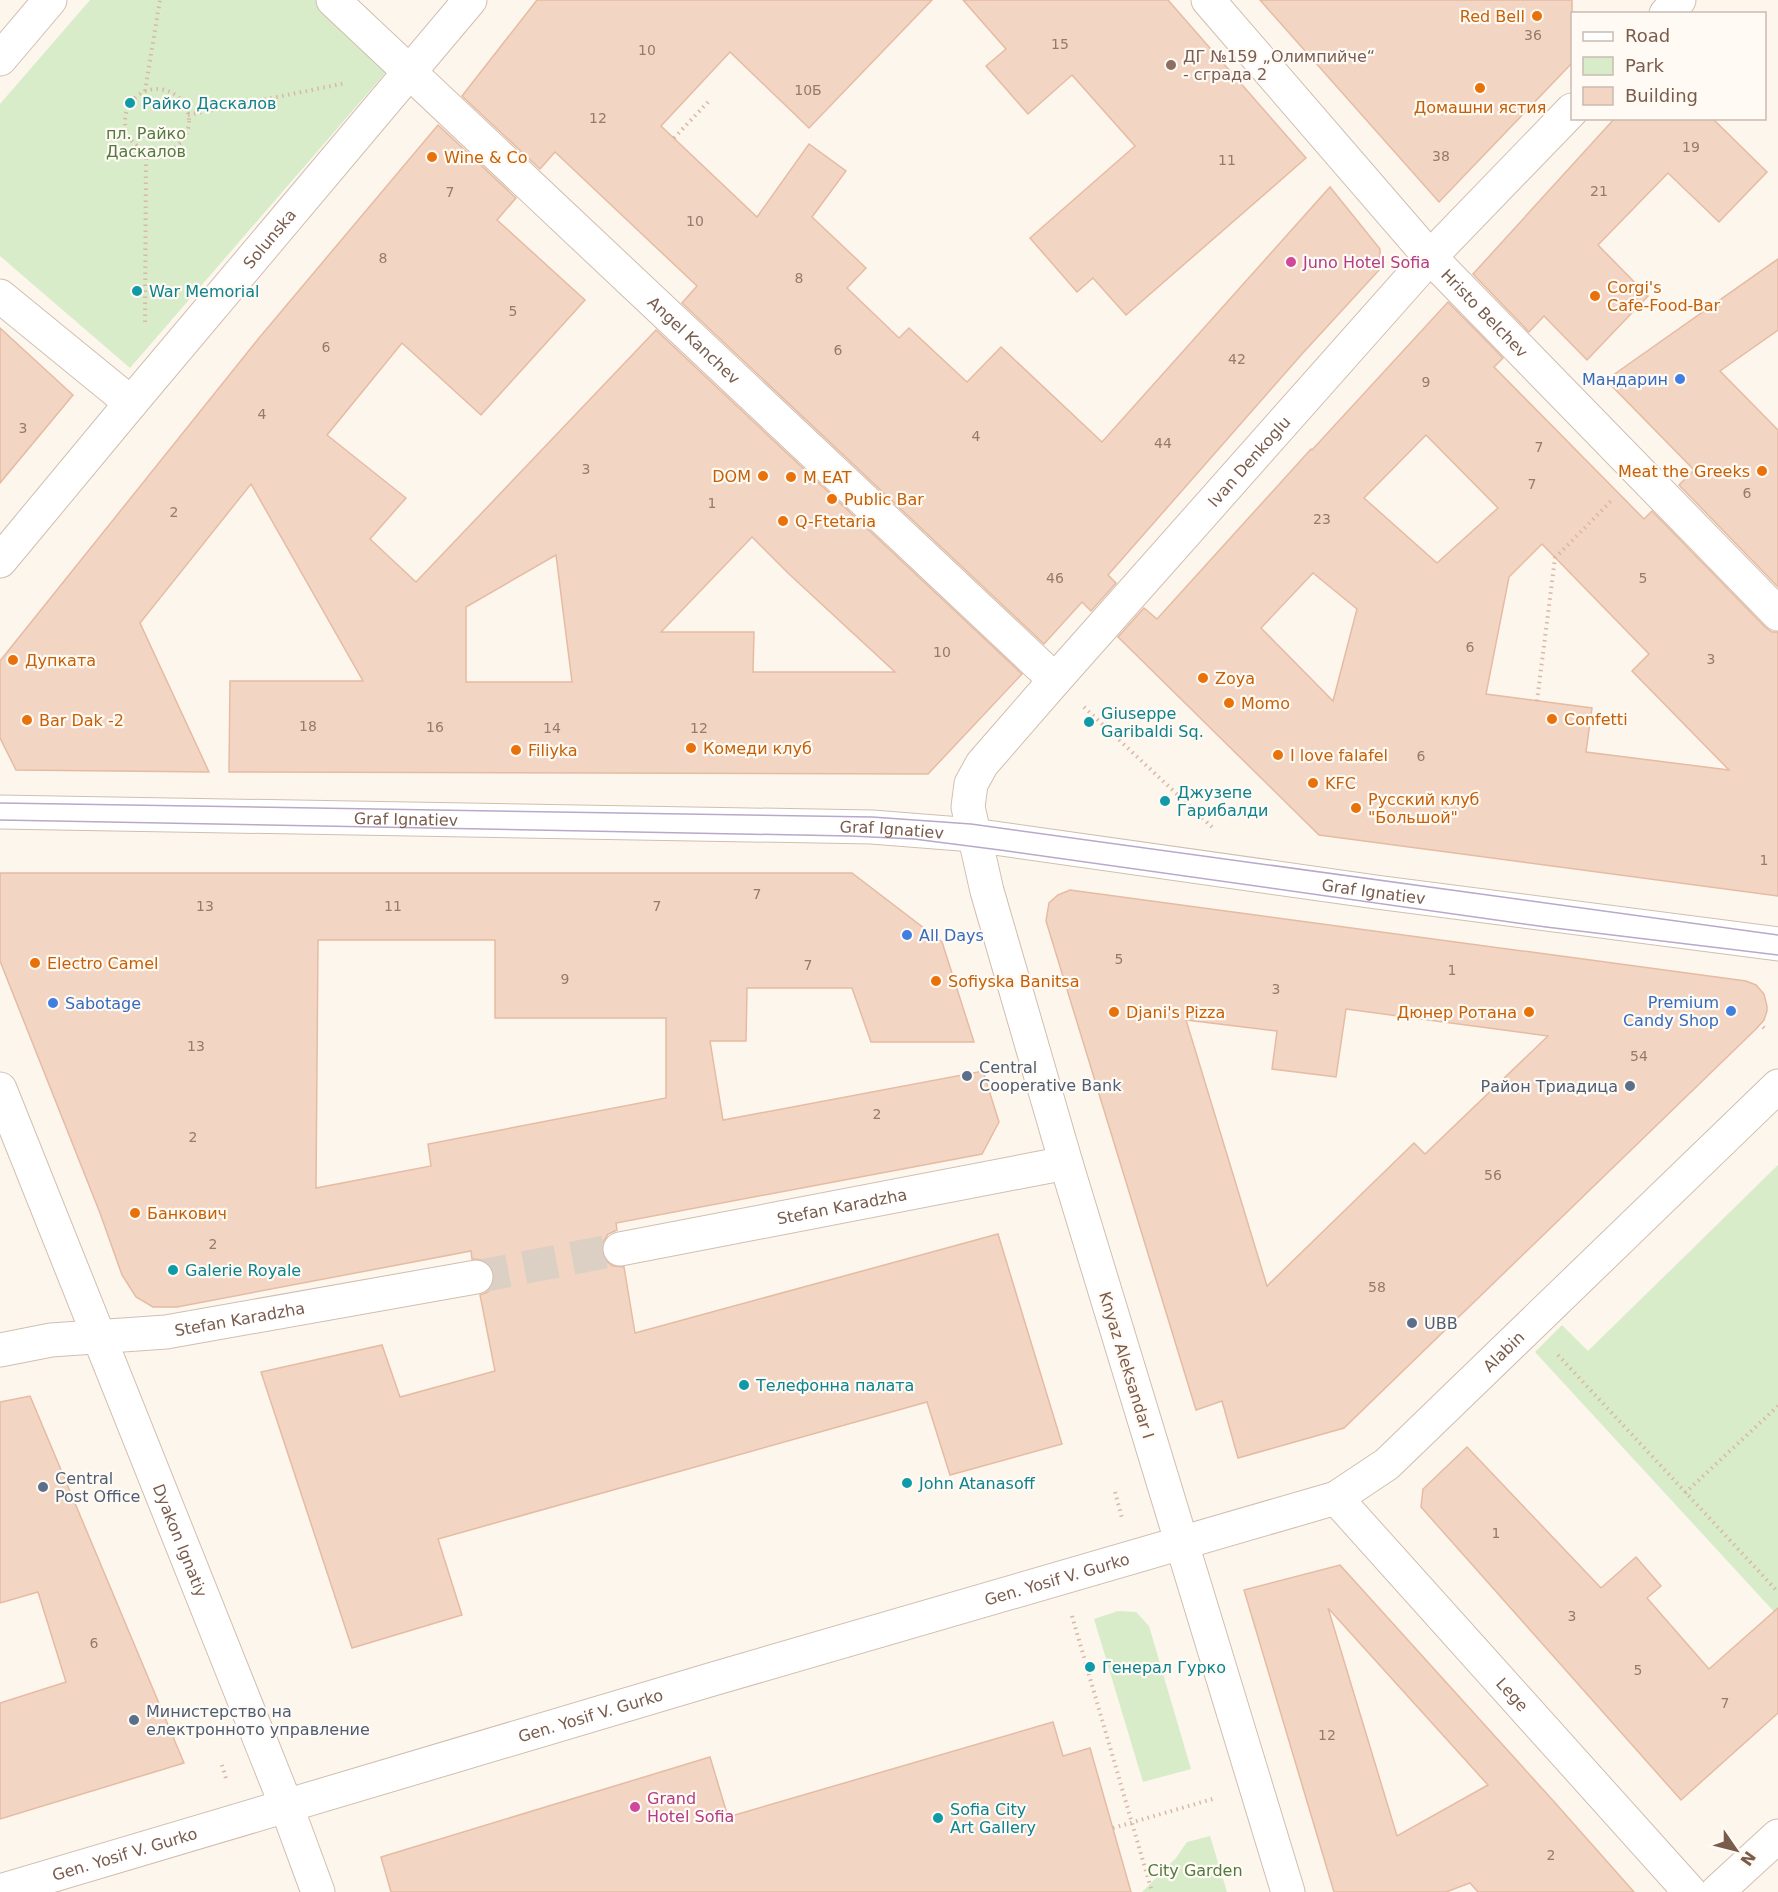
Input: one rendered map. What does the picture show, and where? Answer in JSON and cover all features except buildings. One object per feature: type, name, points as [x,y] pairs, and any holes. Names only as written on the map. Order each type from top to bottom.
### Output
[{"type":"street","points":[[0,59],[50,0]]},
{"type":"street","name":"Angel Kanchev","points":[[333,0],[1055,680]]},
{"type":"street","name":"Solunska","points":[[0,561],[470,0]]},
{"type":"street","name":"Hristo Belchev","points":[[1208,0],[1430,256],[1778,614]]},
{"type":"street","points":[[1668,12],[1679,0]]},
{"type":"street","name":"Ivan Denkoglu","points":[[974,835],[968,807],[971,784],[982,764],[1430,256],[1571,111]]},
{"type":"street","points":[[0,296],[131,403]]},
{"type":"street","name":"Graf Ignatiev","points":[[0,812],[872,827],[974,835],[1376,892],[1778,944]]},
{"type":"street","name":"Knyaz Aleksandar I","points":[[974,835],[987,891],[1066,1163],[1288,1892]]},
{"type":"street","name":"Alabin","points":[[1182,1543],[1336,1498],[1387,1464],[1778,1086]]},
{"type":"street","name":"Dyakon Ignatiy","points":[[0,1089],[286,1805],[318,1892]]},
{"type":"street","name":"Stefan Karadzha","points":[[620,1249],[1066,1163]]},
{"type":"street","name":"Stefan Karadzha","points":[[0,1350],[51,1340],[166,1332],[476,1277]]},
{"type":"street","name":"Lege","points":[[1336,1498],[1690,1892]]},
{"type":"street","name":"Gen. Yosif V. Gurko","points":[[0,1891],[1182,1543]]},
{"type":"street","points":[[1717,1892],[1778,1836]]},
{"type":"path","points":[[145,91],[160,0]]},
{"type":"path","points":[[164,90],[172,93],[186,107],[189,125],[186,135],[173,149],[164,153],[146,152],[135,146],[125,128],[125,116],[129,106],[145,91],[164,90]]},
{"type":"path","points":[[188,115],[302,91]]},
{"type":"path","points":[[674,138],[708,102]]},
{"type":"path","points":[[145,325],[146,152]]},
{"type":"path","points":[[1537,701],[1555,558],[1640,472]]},
{"type":"path","points":[[1055,680],[1218,832]]},
{"type":"path","points":[[1530,1326],[1778,1592]]},
{"type":"path","points":[[1685,1493],[1778,1406]]},
{"type":"path","points":[[1071,1613],[1152,1892]]},
{"type":"path","points":[[222,1765],[228,1785]]},
{"type":"path","points":[[1113,1828],[1257,1787]]},
{"type":"green space","name":"пл. Райко Даскалов","points":[[90,0],[319,0],[393,64],[130,368],[0,256],[0,104]]},
{"type":"green space","points":[[1778,1165],[1778,1616],[1535,1352],[1562,1325],[1588,1351]]},
{"type":"green space","points":[[1118,1611],[1136,1612],[1149,1626],[1191,1769],[1143,1782],[1094,1619]]},
{"type":"green space","name":"City Garden","points":[[1210,1836],[1227,1892],[1142,1892],[1176,1858],[1187,1842]]},
{"type":"tunnel","points":[[476,1277],[620,1249]]},
{"type":"tram line","points":[[0,803],[872,817],[971,824],[1778,935]]},
{"type":"tram line","points":[[0,820],[914,839],[1546,927],[1778,955]]},
{"type":"place","name":"Red Bell","points":[[1537,16]]},
{"type":"place","name":"ДГ №159 „Олимпийче“ - сграда 2","points":[[1171,65]]},
{"type":"place","name":"Домашни ястия","points":[[1480,88]]},
{"type":"place","name":"Райко Даскалов","points":[[130,103]]},
{"type":"place","name":"Wine & Co","points":[[432,157]]},
{"type":"place","name":"Juno Hotel Sofia","points":[[1291,262]]},
{"type":"place","name":"War Memorial","points":[[137,291]]},
{"type":"place","name":"Corgi's Cafe-Food-Bar","points":[[1595,296]]},
{"type":"place","name":"Мандарин","points":[[1680,379]]},
{"type":"place","name":"Meat the Greeks","points":[[1762,471]]},
{"type":"place","name":"DOM","points":[[763,476]]},
{"type":"place","name":"M EAT","points":[[791,477]]},
{"type":"place","name":"Public Bar","points":[[832,499]]},
{"type":"place","name":"Q-Ftetaria","points":[[783,521]]},
{"type":"place","name":"Дупката","points":[[13,660]]},
{"type":"place","name":"Zoya","points":[[1203,678]]},
{"type":"place","name":"Momo","points":[[1229,703]]},
{"type":"place","name":"Confetti","points":[[1552,719]]},
{"type":"place","name":"Bar Dak -2","points":[[27,720]]},
{"type":"place","name":"Giuseppe Garibaldi Sq.","points":[[1089,722]]},
{"type":"place","name":"Комеди клуб","points":[[691,748]]},
{"type":"place","name":"Filiyka","points":[[516,750]]},
{"type":"place","name":"I love falafel","points":[[1278,755]]},
{"type":"place","name":"KFC","points":[[1313,783]]},
{"type":"place","name":"Джузепе Гарибалди","points":[[1165,801]]},
{"type":"place","name":"Русский клуб \"Большой\"","points":[[1356,808]]},
{"type":"place","name":"All Days","points":[[907,935]]},
{"type":"place","name":"Electro Camel","points":[[35,963]]},
{"type":"place","name":"Sofiyska Banitsa","points":[[936,981]]},
{"type":"place","name":"Sabotage","points":[[53,1003]]},
{"type":"place","name":"Premium Candy Shop","points":[[1731,1011]]},
{"type":"place","name":"Djani's Pizza","points":[[1114,1012]]},
{"type":"place","name":"Дюнер Ротана","points":[[1529,1012]]},
{"type":"place","name":"Central Cooperative Bank","points":[[967,1076]]},
{"type":"place","name":"Район Триадица","points":[[1630,1086]]},
{"type":"place","name":"Банкович","points":[[135,1213]]},
{"type":"place","name":"Galerie Royale","points":[[173,1270]]},
{"type":"place","name":"UBB","points":[[1412,1323]]},
{"type":"place","name":"Телефонна палата","points":[[744,1385]]},
{"type":"place","name":"John Atanasoff","points":[[907,1483]]},
{"type":"place","name":"Central Post Office","points":[[43,1487]]},
{"type":"place","name":"Генерал Гурко","points":[[1090,1667]]},
{"type":"place","name":"Министерство на електронното управление","points":[[134,1720]]},
{"type":"place","name":"Grand Hotel Sofia","points":[[635,1807]]},
{"type":"place","name":"Sofia City Art Gallery","points":[[938,1818]]}]
